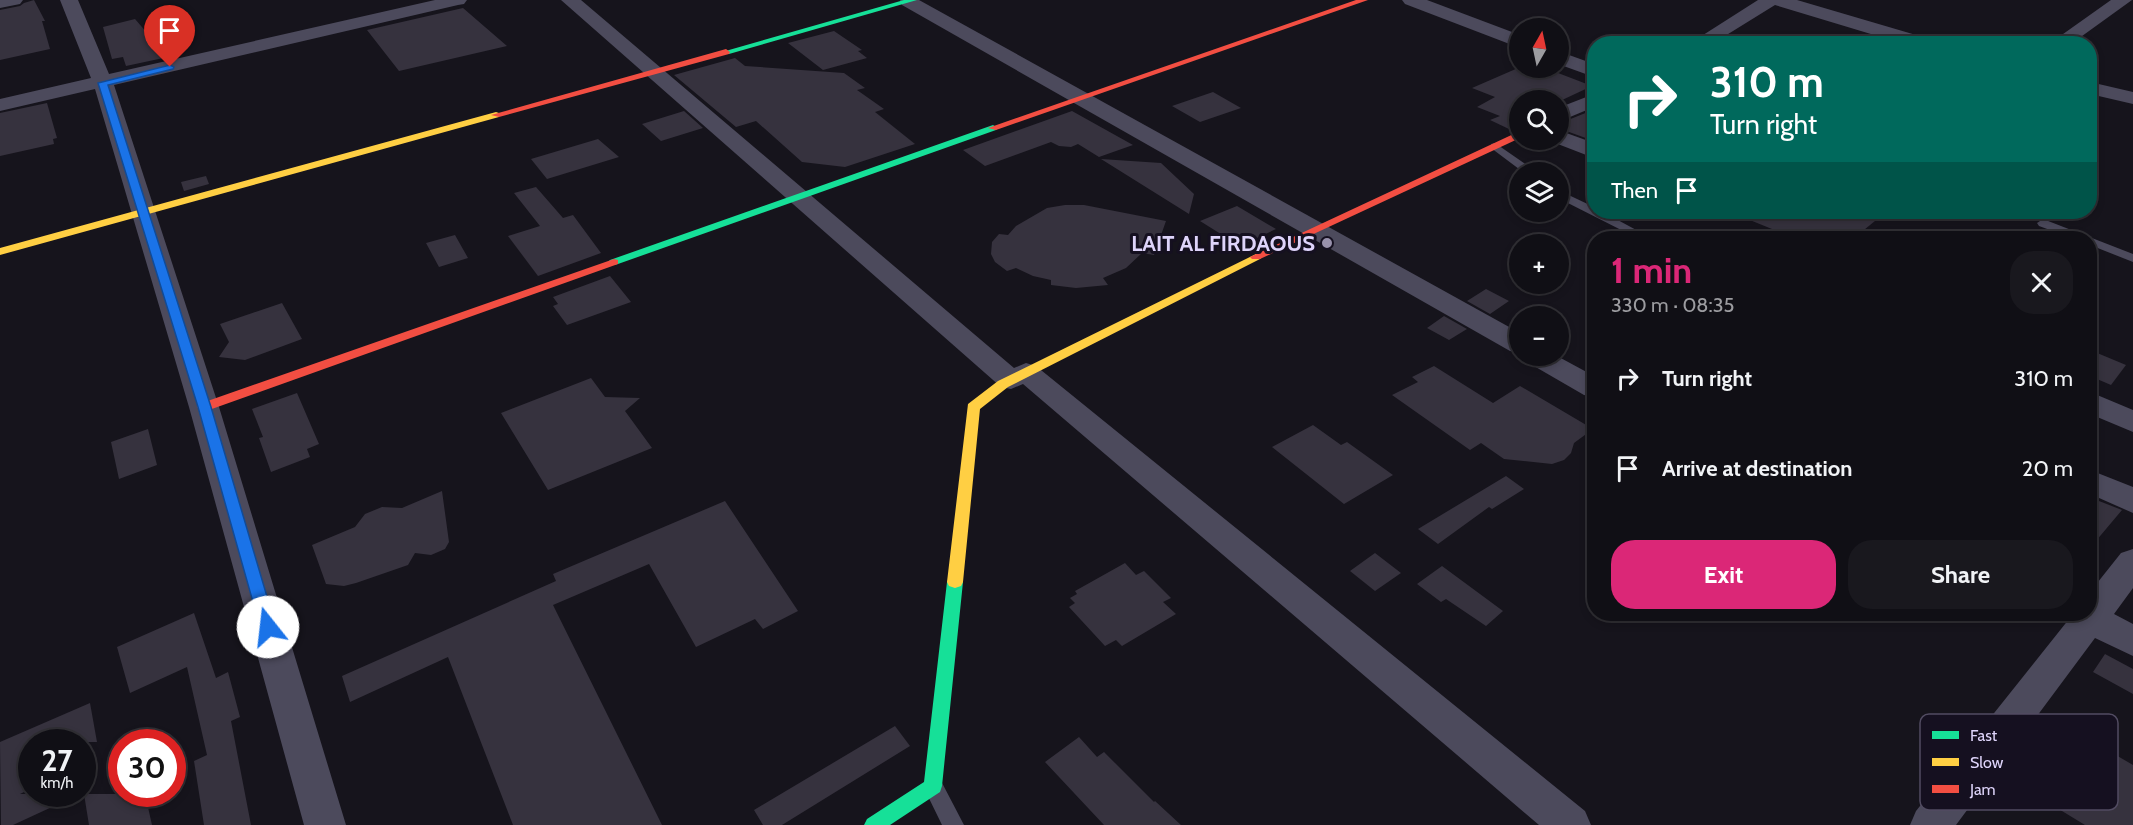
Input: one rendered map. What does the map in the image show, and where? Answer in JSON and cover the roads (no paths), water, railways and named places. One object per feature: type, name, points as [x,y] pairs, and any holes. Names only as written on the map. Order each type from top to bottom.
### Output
[{"type":"street","points":[[0,3],[14,0]]},
{"type":"street","points":[[69,0],[103,83],[204,407],[325,825]]},
{"type":"street","points":[[0,105],[459,0]]},
{"type":"street","points":[[570,0],[798,197],[1570,825]]},
{"type":"street","points":[[204,407],[1081,97],[1364,0]]},
{"type":"street","points":[[1411,0],[1509,38]]},
{"type":"street","points":[[1711,36],[1772,0]]},
{"type":"street","points":[[1778,0],[1899,36]]},
{"type":"street","points":[[2070,36],[2124,0]]},
{"type":"street","points":[[0,252],[911,1],[1509,339]]},
{"type":"street","points":[[1569,61],[1587,68]]},
{"type":"street","points":[[2097,90],[2133,98]]},
{"type":"street","points":[[1569,112],[1587,103]]},
{"type":"street","points":[[874,825],[933,786],[973,407],[1019,376],[1313,229],[1509,139]]},
{"type":"street","points":[[1569,141],[1587,148]]},
{"type":"street","points":[[1555,366],[1587,384]]},
{"type":"street","points":[[2097,405],[2133,422]]},
{"type":"street","points":[[2097,484],[2133,501]]},
{"type":"street","points":[[2097,609],[2133,562]]},
{"type":"street","points":[[2016,714],[2088,621]]},
{"type":"street","points":[[2096,621],[2133,641]]},
{"type":"street","points":[[1931,825],[1943,810]]},
{"type":"lane","points":[[1495,146],[1517,162]]},
{"type":"lane","points":[[1569,199],[1587,208]]},
{"type":"lane","points":[[1608,219],[1631,231]]},
{"type":"lane","points":[[2043,223],[2064,231]]},
{"type":"lane","points":[[2097,244],[2133,258]]},
{"type":"lane","points":[[933,786],[953,825]]},
{"type":"place","name":"LAIT AL FIRDAOUS","points":[[1327,243]]}]
